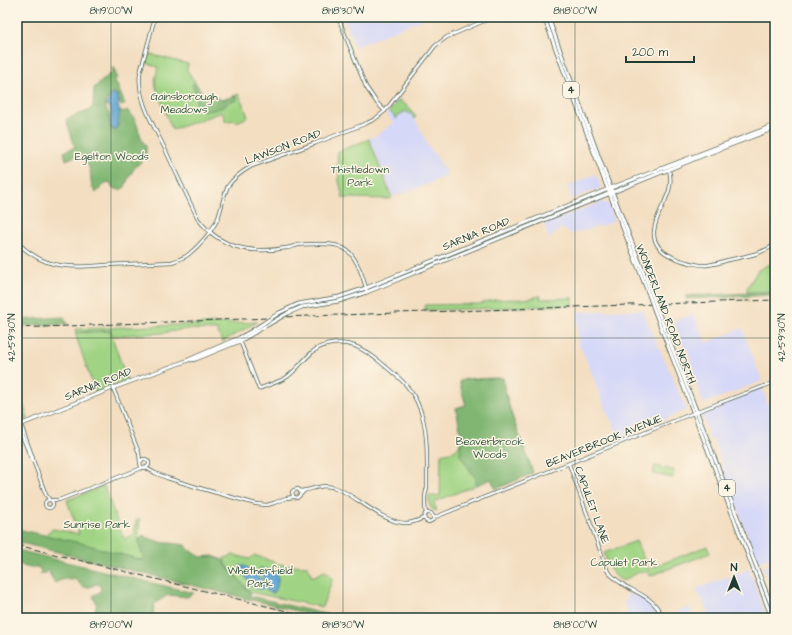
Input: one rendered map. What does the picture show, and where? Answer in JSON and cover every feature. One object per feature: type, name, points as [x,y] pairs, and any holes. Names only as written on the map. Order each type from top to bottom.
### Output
[{"type":"main road","name":"WONDERLAND ROAD NORTH","points":[[544,17],[651,295],[772,618]]},
{"type":"main road","name":"WONDERLAND ROAD NORTH","points":[[548,17],[610,191]]},
{"type":"main road","name":"SARNIA ROAD","points":[[239,340],[279,313],[298,304],[339,297],[366,288],[775,126]]},
{"type":"main road","name":"SARNIA ROAD","points":[[19,426],[113,388],[186,361],[196,359],[239,340],[288,313],[302,308],[339,301],[367,292],[610,191],[669,170],[775,126]]},
{"type":"main road","name":"WONDERLAND ROAD NORTH","points":[[695,412],[775,615]]},
{"type":"street","points":[[155,17],[140,73],[139,82],[142,100],[198,219],[210,232],[223,242],[246,249],[272,250],[306,245],[333,244],[345,248],[354,259],[367,292]]},
{"type":"street","points":[[338,17],[366,87],[377,103],[385,111]]},
{"type":"street","name":"LAWSON ROAD","points":[[17,242],[27,252],[39,259],[53,264],[68,266],[172,262],[183,258],[189,254],[210,232],[218,218],[228,186],[234,178],[243,171],[252,166],[316,143],[375,119],[385,111],[435,46],[447,37],[493,17]]},
{"type":"street","points":[[669,170],[671,185],[654,229],[655,240],[658,246],[668,255],[684,261],[700,265],[708,265],[758,253],[775,245]]},
{"type":"street","points":[[239,340],[259,389],[280,381],[286,377],[318,348],[325,345],[341,343],[354,345],[360,348],[401,380],[412,393],[419,406],[426,437],[427,487],[425,505],[426,514],[424,519]]},
{"type":"street","name":"BEAVERBROOK AVENUE","points":[[433,518],[695,412],[775,382]]},
{"type":"street","points":[[113,388],[139,453],[140,463],[144,468],[165,477],[256,504],[267,505],[286,498],[299,497],[300,492],[305,490],[319,486],[330,486],[356,499],[388,520],[401,523],[424,519],[430,522],[432,521],[433,518],[425,505]]},
{"type":"street","points":[[19,426],[33,458],[46,495],[54,504]]},
{"type":"street","points":[[139,453],[148,460],[151,470]]},
{"type":"street","points":[[135,470],[141,460],[145,459]]},
{"type":"street","name":"CAPULET LANE","points":[[569,464],[608,572],[625,586],[638,592],[656,605],[663,618]]},
{"type":"street","points":[[59,500],[49,500],[45,503],[47,507],[52,507],[59,500],[149,465]]},
{"type":"street","points":[[286,498],[296,489],[300,492]]},
{"type":"street","points":[[292,492],[294,497]]},
{"type":"street","points":[[426,514],[431,514]]},
{"type":"street","name":"BEAVERBROOK AVENUE","points":[[431,514],[440,515]]},
{"type":"shaded area","points":[[344,17],[427,17],[355,47]]},
{"type":"shaded area","points":[[398,99],[408,106],[416,116],[415,119],[431,151],[435,154],[443,168],[446,170],[446,175],[429,184],[393,197],[370,139],[394,123],[386,114]]},
{"type":"shaded area","points":[[596,174],[601,188],[572,199],[567,186]]},
{"type":"shaded area","points":[[602,202],[610,205],[614,221],[599,227],[598,226],[572,234],[561,228],[549,239],[544,224]]},
{"type":"shaded area","points":[[642,310],[687,410],[620,438],[607,413],[585,356],[578,344],[577,312]]},
{"type":"shaded area","points":[[694,314],[706,343],[742,328],[762,381],[703,404],[692,371],[696,369],[692,365],[688,350],[684,347],[674,321]]},
{"type":"shaded area","points":[[762,388],[775,425],[775,556],[757,563],[732,491],[724,475],[726,474],[713,439],[710,440],[702,413]]},
{"type":"shaded area","points":[[775,563],[775,600],[763,567]]},
{"type":"shaded area","points":[[749,569],[767,618],[695,618],[709,612],[696,589]]},
{"type":"shaded area","points":[[628,593],[645,599],[657,613],[659,618],[629,618],[624,605]]},
{"type":"shaded area","points":[[689,607],[694,618],[681,618],[678,611]]},
{"type":"green space","name":"Gainsborough Meadows","points":[[149,54],[188,64],[187,70],[202,92],[222,100],[239,94],[248,117],[237,122],[233,120],[226,122],[222,112],[172,130],[156,87],[155,81],[158,67],[146,63]]},
{"type":"green space","name":"Egelton Woods","points":[[113,67],[117,77],[115,80],[125,104],[121,106],[116,93],[111,93],[105,103],[109,114],[110,128],[115,131],[118,126],[120,110],[124,112],[127,110],[135,119],[142,140],[146,146],[146,155],[135,167],[125,187],[120,190],[113,188],[110,182],[106,183],[96,193],[92,184],[91,174],[84,160],[79,155],[66,160],[64,152],[75,147],[66,119],[88,111],[93,106],[94,88],[111,73]]},
{"type":"green space","points":[[194,83],[201,93],[222,100],[237,96],[237,100],[230,101],[224,107],[203,111],[196,103],[197,97],[192,85]]},
{"type":"green space","points":[[399,100],[416,116],[414,119],[411,113],[409,114],[406,111],[397,116],[397,119],[389,111]]},
{"type":"green space","name":"Thistledown Park","points":[[369,139],[392,198],[343,198],[339,181],[337,152]]},
{"type":"green space","points":[[774,262],[775,291],[747,292],[747,288],[758,270]]},
{"type":"green space","points":[[775,292],[775,295],[686,299],[686,296]]},
{"type":"green space","points":[[541,296],[540,299],[573,298],[573,305],[425,310],[425,305],[480,304],[494,300],[524,299]]},
{"type":"green space","points":[[64,317],[67,324],[17,326],[17,320]]},
{"type":"green space","points":[[257,322],[222,342],[217,330],[187,329],[162,333],[113,336],[111,330],[76,332],[75,329]]},
{"type":"green space","points":[[110,331],[127,380],[95,392],[75,333]]},
{"type":"green space","name":"Beaverbrook Woods","points":[[503,378],[508,402],[533,473],[496,489],[491,479],[434,502],[437,511],[432,509],[430,506],[429,496],[440,495],[441,454],[454,451],[458,448],[460,443],[461,431],[456,408],[466,405],[460,381],[467,379]]},
{"type":"green space","name":"Beaverbrook Woods","points":[[503,378],[508,402],[533,473],[496,489],[491,479],[476,485],[476,479],[460,455],[461,435],[456,408],[466,405],[460,381],[467,379]]},
{"type":"green space","points":[[17,385],[28,419],[17,423]]},
{"type":"green space","points":[[655,466],[674,470],[673,478],[653,474]]},
{"type":"green space","name":"Sunrise Park","points":[[104,486],[124,539],[133,535],[137,519],[140,519],[138,540],[145,561],[45,535],[53,529],[79,534],[67,500]]},
{"type":"green space","points":[[17,529],[81,543],[144,561],[138,540],[143,536],[160,542],[186,545],[188,549],[201,557],[213,556],[225,561],[225,564],[250,592],[250,596],[341,618],[325,618],[17,542]]},
{"type":"green space","name":"Capulet Park","points":[[636,541],[648,569],[707,546],[710,553],[650,576],[648,572],[639,572],[623,581],[610,570],[604,553]]},
{"type":"green space","points":[[17,550],[194,593],[187,597],[168,595],[154,604],[153,618],[97,618],[93,613],[96,608],[96,604],[93,596],[101,591],[100,585],[96,584],[90,587],[83,587],[77,580],[68,579],[63,579],[55,583],[48,570],[40,575],[41,570],[37,567],[25,567],[17,562]]},
{"type":"green space","name":"Whetherfield Park","points":[[234,555],[250,559],[254,555],[282,565],[308,566],[312,577],[325,571],[333,578],[322,607],[250,592],[225,563],[224,558]]},
{"type":"water","points":[[116,94],[119,102],[119,115],[115,130],[111,128],[111,112],[110,108],[107,106],[107,103],[111,95]]},
{"type":"water","points":[[240,566],[245,566],[263,581],[265,586],[263,589],[256,589],[252,586],[245,576],[237,570]]},
{"type":"water","points":[[260,568],[277,572],[278,582],[274,593],[266,591],[266,583],[259,571]]},
{"type":"railway","points":[[17,328],[281,317],[775,300]]},
{"type":"railway","points":[[17,545],[315,618]]}]
